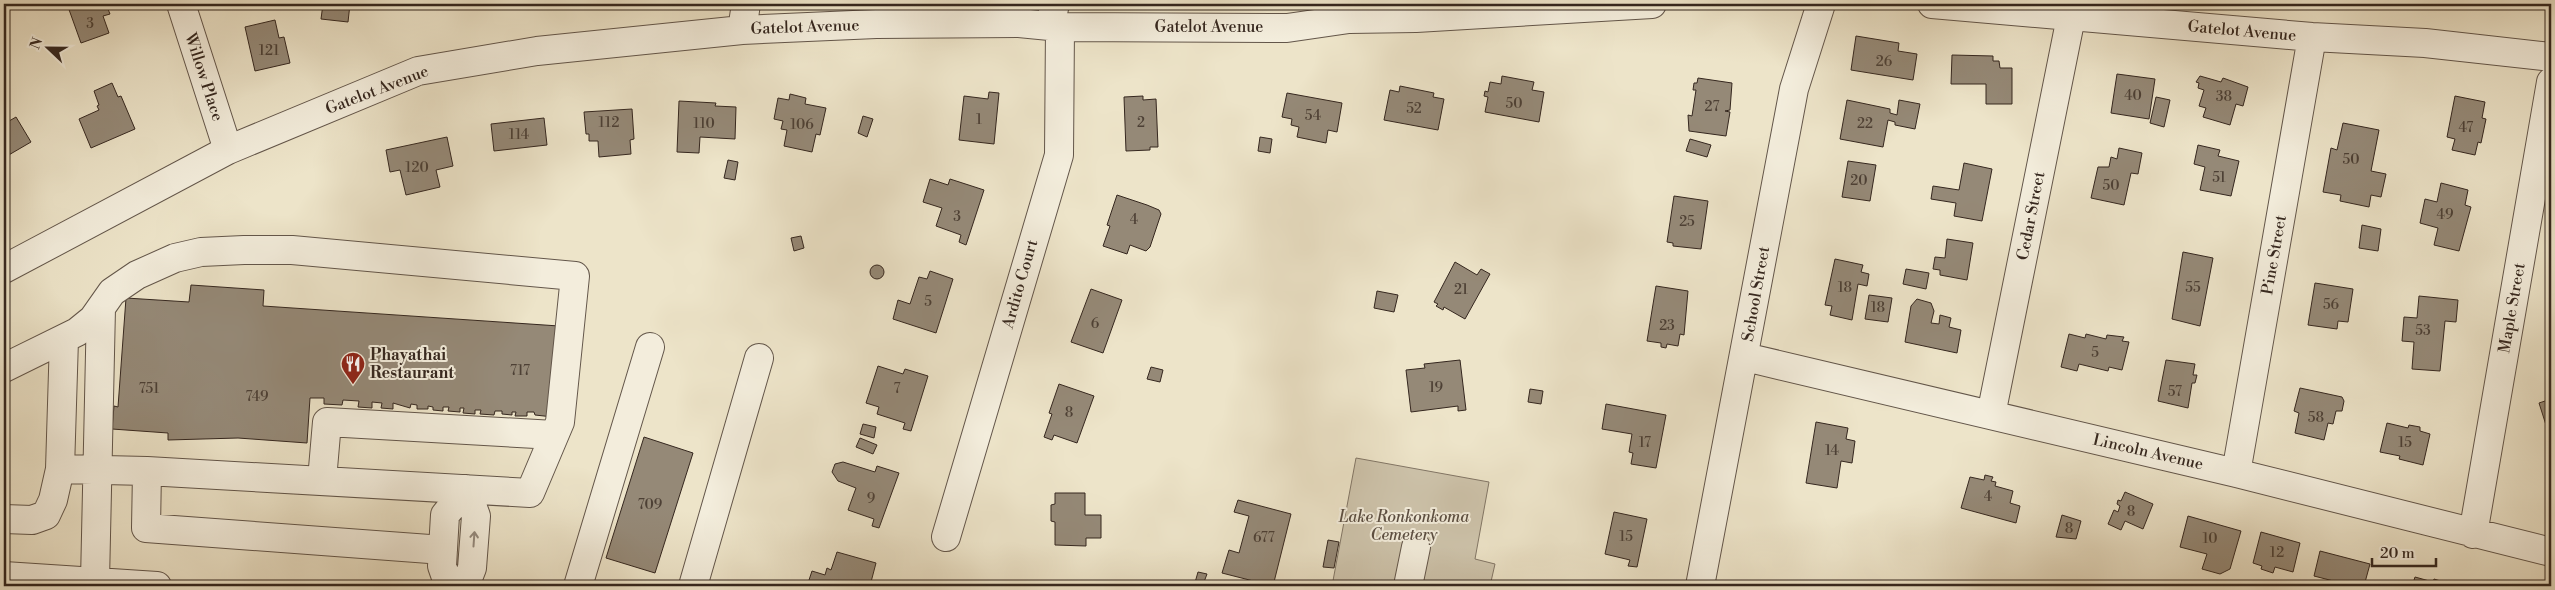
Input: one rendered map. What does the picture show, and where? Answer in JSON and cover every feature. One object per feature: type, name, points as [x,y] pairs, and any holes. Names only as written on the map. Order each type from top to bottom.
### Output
[{"type":"street","name":"Willow Place","points":[[181,4],[228,150]]},
{"type":"street","name":"Gatelot Avenue","points":[[4,269],[228,150],[418,71],[744,17],[876,24],[1020,13],[1055,19],[1289,16],[1349,19],[1383,11],[1652,4]]},
{"type":"street","name":"School Street","points":[[1700,586],[1745,357],[1794,89],[1821,4]]},
{"type":"street","name":"Gatelot Avenue","points":[[1932,4],[2312,37],[2425,43],[2551,57]]},
{"type":"street","name":"Cedar Street","points":[[1991,415],[2072,17]]},
{"type":"street","name":"Ardito Court","points":[[946,537],[1059,155],[1055,19]]},
{"type":"street","name":"Pine Street","points":[[2236,473],[2312,37]]},
{"type":"street","name":"Maple Street","points":[[2473,534],[2551,82]]},
{"type":"street","points":[[4,368],[52,342],[64,339],[93,319],[112,292],[136,275],[175,258],[201,252],[292,250],[575,276],[560,422],[530,493],[147,471],[60,469]]},
{"type":"street","points":[[95,581],[101,308]]},
{"type":"street","points":[[4,519],[32,520],[46,515],[53,500],[60,469],[64,339]]},
{"type":"street","points":[[578,586],[650,347]]},
{"type":"street","name":"Lincoln Avenue","points":[[1745,357],[2236,473],[2473,534],[2551,552]]},
{"type":"street","points":[[693,586],[759,358]]},
{"type":"street","points":[[322,480],[327,422],[554,435]]},
{"type":"street","points":[[147,471],[146,528],[443,550]]},
{"type":"street","points":[[449,586],[442,566],[445,515],[466,489]]},
{"type":"street","points":[[465,586],[472,568],[476,516],[466,489]]},
{"type":"street","points":[[1408,586],[1416,547]]},
{"type":"street","points":[[4,576],[157,586]]},
{"type":"green space","name":"Lake Ronkonkoma Cemetery","points":[[1356,458],[1489,482],[1475,559],[1495,564],[1490,586],[1332,586]]},
{"type":"building","points":[[67,4],[106,4],[110,14],[103,16],[109,33],[81,43]]},
{"type":"building","points":[[323,4],[350,4],[348,22],[321,19]]},
{"type":"building","points":[[275,20],[279,38],[284,37],[290,63],[255,71],[245,27]]},
{"type":"building","points":[[1856,36],[1899,43],[1898,51],[1917,54],[1913,80],[1851,70]]},
{"type":"building","points":[[1952,55],[1993,56],[1993,61],[1999,61],[2000,68],[2012,68],[2012,104],[1986,104],[1986,84],[1951,84]]},
{"type":"building","points":[[2117,74],[2155,79],[2149,119],[2111,113]]},
{"type":"building","points":[[1502,76],[1534,82],[1532,90],[1544,92],[1539,122],[1485,112],[1488,97],[1484,96],[1485,91],[1488,92],[1490,82],[1501,84]]},
{"type":"building","points":[[2200,76],[2221,82],[2223,78],[2248,87],[2243,106],[2236,104],[2230,125],[2203,117],[2206,108],[2199,106],[2204,90],[2198,88],[2199,83],[2196,82]]},
{"type":"building","points":[[1698,78],[1732,83],[1730,110],[1725,111],[1730,112],[1726,136],[1689,131],[1688,115],[1692,116],[1696,90],[1693,90],[1694,83],[1697,83]]},
{"type":"building","points":[[112,83],[118,97],[121,96],[135,129],[91,148],[79,119],[99,110],[94,91]]},
{"type":"building","points":[[1400,86],[1434,93],[1433,97],[1444,99],[1438,130],[1384,120],[1390,90],[1399,92]]},
{"type":"building","points":[[989,92],[999,93],[994,144],[959,140],[964,96],[988,99]]},
{"type":"building","points":[[1287,93],[1342,103],[1337,132],[1328,130],[1326,143],[1297,137],[1299,127],[1291,125],[1292,119],[1282,117]]},
{"type":"building","points":[[790,94],[806,98],[805,104],[826,108],[820,135],[816,134],[812,152],[784,146],[787,130],[781,129],[783,121],[774,119],[778,98],[789,100]]},
{"type":"building","points":[[1143,96],[1143,100],[1156,99],[1158,147],[1150,147],[1150,150],[1126,151],[1124,97]]},
{"type":"building","points":[[2455,96],[2485,102],[2482,118],[2486,119],[2481,143],[2478,142],[2475,155],[2452,150],[2455,139],[2447,137]]},
{"type":"building","points":[[2156,97],[2170,100],[2164,127],[2150,123]]},
{"type":"building","points":[[1847,100],[1890,109],[1890,113],[1897,115],[1899,100],[1920,104],[1915,129],[1895,125],[1895,122],[1888,120],[1883,147],[1840,139]]},
{"type":"building","points":[[679,101],[716,103],[715,106],[736,107],[735,139],[700,137],[699,153],[677,152]]},
{"type":"building","points":[[632,109],[634,139],[630,140],[631,154],[599,157],[598,141],[589,141],[589,134],[586,134],[584,112]]},
{"type":"building","points":[[863,116],[873,119],[867,137],[858,133]]},
{"type":"building","points":[[16,117],[31,142],[7,156],[6,153],[4,154],[4,124]]},
{"type":"building","points":[[544,118],[547,145],[494,151],[491,124]]},
{"type":"building","points":[[2343,123],[2379,130],[2371,171],[2386,174],[2381,197],[2371,195],[2369,207],[2340,201],[2341,195],[2323,192],[2331,148],[2337,150]]},
{"type":"building","points":[[447,137],[453,166],[436,170],[440,187],[406,195],[400,170],[390,172],[386,150]]},
{"type":"building","points":[[1260,137],[1272,139],[1270,153],[1258,151]]},
{"type":"building","points":[[1690,139],[1711,145],[1707,157],[1686,151]]},
{"type":"building","points":[[2198,145],[2220,150],[2218,156],[2239,161],[2231,196],[2200,190],[2205,167],[2194,164]]},
{"type":"building","points":[[2119,148],[2142,153],[2138,174],[2131,173],[2124,205],[2091,198],[2098,167],[2109,167],[2111,157],[2117,159]]},
{"type":"building","points":[[728,160],[738,162],[735,180],[724,178]]},
{"type":"building","points":[[1848,161],[1876,165],[1870,201],[1842,197]]},
{"type":"building","points":[[1964,163],[1992,169],[1982,221],[1954,216],[1956,203],[1931,199],[1933,186],[1959,190]]},
{"type":"building","points":[[930,179],[948,185],[950,179],[984,190],[966,245],[959,242],[961,235],[936,226],[942,208],[923,202]]},
{"type":"building","points":[[2441,183],[2468,190],[2465,205],[2471,207],[2459,251],[2434,245],[2438,228],[2420,223],[2425,199],[2437,202]]},
{"type":"building","points":[[1117,195],[1159,210],[1161,214],[1150,247],[1146,251],[1130,245],[1127,254],[1103,246],[1110,226],[1107,225]]},
{"type":"building","points":[[1674,196],[1708,201],[1701,249],[1673,246],[1673,243],[1667,242]]},
{"type":"building","points":[[2362,225],[2381,229],[2378,251],[2359,248]]},
{"type":"building","points":[[801,236],[804,248],[794,251],[791,238]]},
{"type":"building","points":[[1947,239],[1973,243],[1967,280],[1940,275],[1940,270],[1933,269],[1935,257],[1945,258]]},
{"type":"building","points":[[2183,252],[2213,258],[2200,326],[2172,319]]},
{"type":"building","points":[[1835,259],[1863,265],[1861,272],[1869,274],[1867,286],[1858,284],[1852,320],[1830,315],[1832,306],[1825,305]]},
{"type":"building","points":[[1455,262],[1477,275],[1481,269],[1490,274],[1465,319],[1444,307],[1443,310],[1436,306],[1438,304],[1434,302]]},
{"type":"building","points":[[874,265],[880,265],[884,272],[880,279],[874,279],[870,275],[870,269]]},
{"type":"building","points":[[1906,269],[1929,273],[1926,289],[1903,284]]},
{"type":"building","points":[[930,271],[953,279],[936,333],[893,319],[898,300],[910,304],[919,277],[927,279]]},
{"type":"building","points":[[2315,283],[2353,289],[2348,322],[2338,321],[2337,329],[2308,325]]},
{"type":"building","points":[[191,285],[264,290],[263,306],[559,326],[553,417],[535,415],[534,412],[527,412],[527,416],[515,416],[516,412],[512,412],[512,415],[502,414],[502,411],[495,411],[494,415],[480,414],[481,410],[475,410],[475,414],[463,413],[464,408],[460,408],[460,412],[448,411],[449,407],[443,407],[443,411],[433,410],[433,407],[428,406],[428,409],[417,409],[417,405],[411,404],[410,408],[393,403],[393,409],[381,408],[382,403],[372,402],[372,408],[358,407],[359,401],[343,400],[342,405],[324,404],[324,398],[310,398],[307,443],[238,438],[168,440],[168,433],[112,429],[114,406],[118,407],[126,298],[189,302]]},
{"type":"building","points":[[1656,286],[1688,291],[1684,335],[1680,334],[1678,346],[1667,344],[1666,348],[1661,347],[1661,343],[1647,341]]},
{"type":"building","points":[[1091,289],[1122,300],[1103,353],[1071,342]]},
{"type":"building","points":[[1377,291],[1398,295],[1394,312],[1374,308]]},
{"type":"building","points":[[1869,295],[1892,298],[1888,322],[1865,319]]},
{"type":"building","points":[[2419,296],[2458,300],[2456,322],[2445,321],[2440,371],[2412,369],[2414,342],[2402,341],[2404,317],[2417,318]]},
{"type":"building","points":[[1917,299],[1931,303],[1934,311],[1931,323],[1939,324],[1940,315],[1951,318],[1949,327],[1961,330],[1957,353],[1905,342],[1911,306]]},
{"type":"building","points":[[2069,334],[2085,338],[2086,334],[2106,339],[2107,335],[2124,337],[2122,341],[2129,342],[2122,370],[2109,367],[2108,371],[2079,364],[2077,371],[2061,367]]},
{"type":"building","points":[[1460,360],[1466,410],[1458,411],[1458,406],[1411,412],[1406,370],[1425,368],[1424,364]]},
{"type":"building","points":[[2166,360],[2195,364],[2193,375],[2197,375],[2195,383],[2192,383],[2188,408],[2158,401]]},
{"type":"building","points":[[878,366],[903,374],[905,369],[928,376],[911,431],[903,429],[905,423],[877,414],[879,407],[866,403]]},
{"type":"building","points":[[1151,367],[1163,370],[1160,382],[1147,379]]},
{"type":"building","points":[[1059,384],[1094,396],[1077,443],[1054,435],[1052,440],[1044,437],[1052,414],[1049,413]]},
{"type":"building","points":[[2300,388],[2342,397],[2344,401],[2342,411],[2336,411],[2333,424],[2328,423],[2324,440],[2295,433],[2299,413],[2294,411]]},
{"type":"building","points":[[1530,389],[1543,391],[1541,404],[1528,402]]},
{"type":"building","points":[[2551,399],[2551,423],[2546,425],[2539,403]]},
{"type":"building","points":[[1606,404],[1666,415],[1656,468],[1631,464],[1633,453],[1629,452],[1632,434],[1602,429]]},
{"type":"building","points":[[1816,422],[1848,428],[1846,439],[1855,441],[1852,463],[1841,461],[1837,488],[1806,483]]},
{"type":"building","points":[[2387,423],[2408,428],[2409,425],[2420,427],[2420,431],[2430,434],[2423,465],[2399,459],[2400,456],[2380,452]]},
{"type":"building","points":[[863,424],[876,427],[874,438],[860,434]]},
{"type":"building","points":[[644,437],[693,453],[655,573],[606,558]]},
{"type":"building","points":[[860,438],[877,445],[873,454],[856,447]]},
{"type":"building","points":[[843,462],[875,472],[877,466],[899,473],[879,528],[872,526],[874,519],[848,510],[856,488],[838,481],[832,472],[835,464]]},
{"type":"building","points":[[1985,475],[1993,477],[1991,481],[1996,482],[1995,486],[2013,491],[2010,503],[2020,506],[2016,523],[1961,508],[1970,477],[1984,480]]},
{"type":"building","points":[[2125,492],[2153,504],[2143,529],[2125,521],[2121,530],[2108,524],[2114,510],[2118,512],[2120,506],[2117,504],[2118,500],[2121,501]]},
{"type":"building","points":[[1055,493],[1085,493],[1085,515],[1101,515],[1101,538],[1086,538],[1086,546],[1055,545],[1055,522],[1051,521],[1051,505],[1055,504]]},
{"type":"building","points":[[1238,500],[1291,514],[1273,586],[1222,573],[1229,550],[1239,553],[1249,516],[1234,512]]},
{"type":"building","points":[[1614,512],[1647,519],[1637,567],[1628,566],[1630,560],[1605,554]]},
{"type":"building","points":[[2062,515],[2081,521],[2076,539],[2056,537]]},
{"type":"building","points":[[2188,516],[2241,531],[2230,569],[2220,574],[2202,569],[2207,554],[2180,547]]},
{"type":"building","points":[[2261,532],[2300,543],[2293,572],[2275,567],[2273,573],[2261,569],[2262,566],[2253,563]]},
{"type":"building","points":[[1328,540],[1339,542],[1334,568],[1323,567]]},
{"type":"building","points":[[2320,551],[2370,564],[2364,586],[2353,586],[2314,576]]},
{"type":"building","points":[[837,552],[876,563],[871,582],[876,583],[875,586],[820,586],[808,583],[812,571],[825,575],[827,568],[831,570]]},
{"type":"building","points":[[1198,572],[1207,574],[1204,582],[1208,583],[1207,586],[1194,586]]},
{"type":"building","points":[[2415,577],[2433,582],[2434,579],[2457,586],[2412,586]]},
{"type":"place","name":"Phayathai Restaurant","points":[[353,385]]}]
